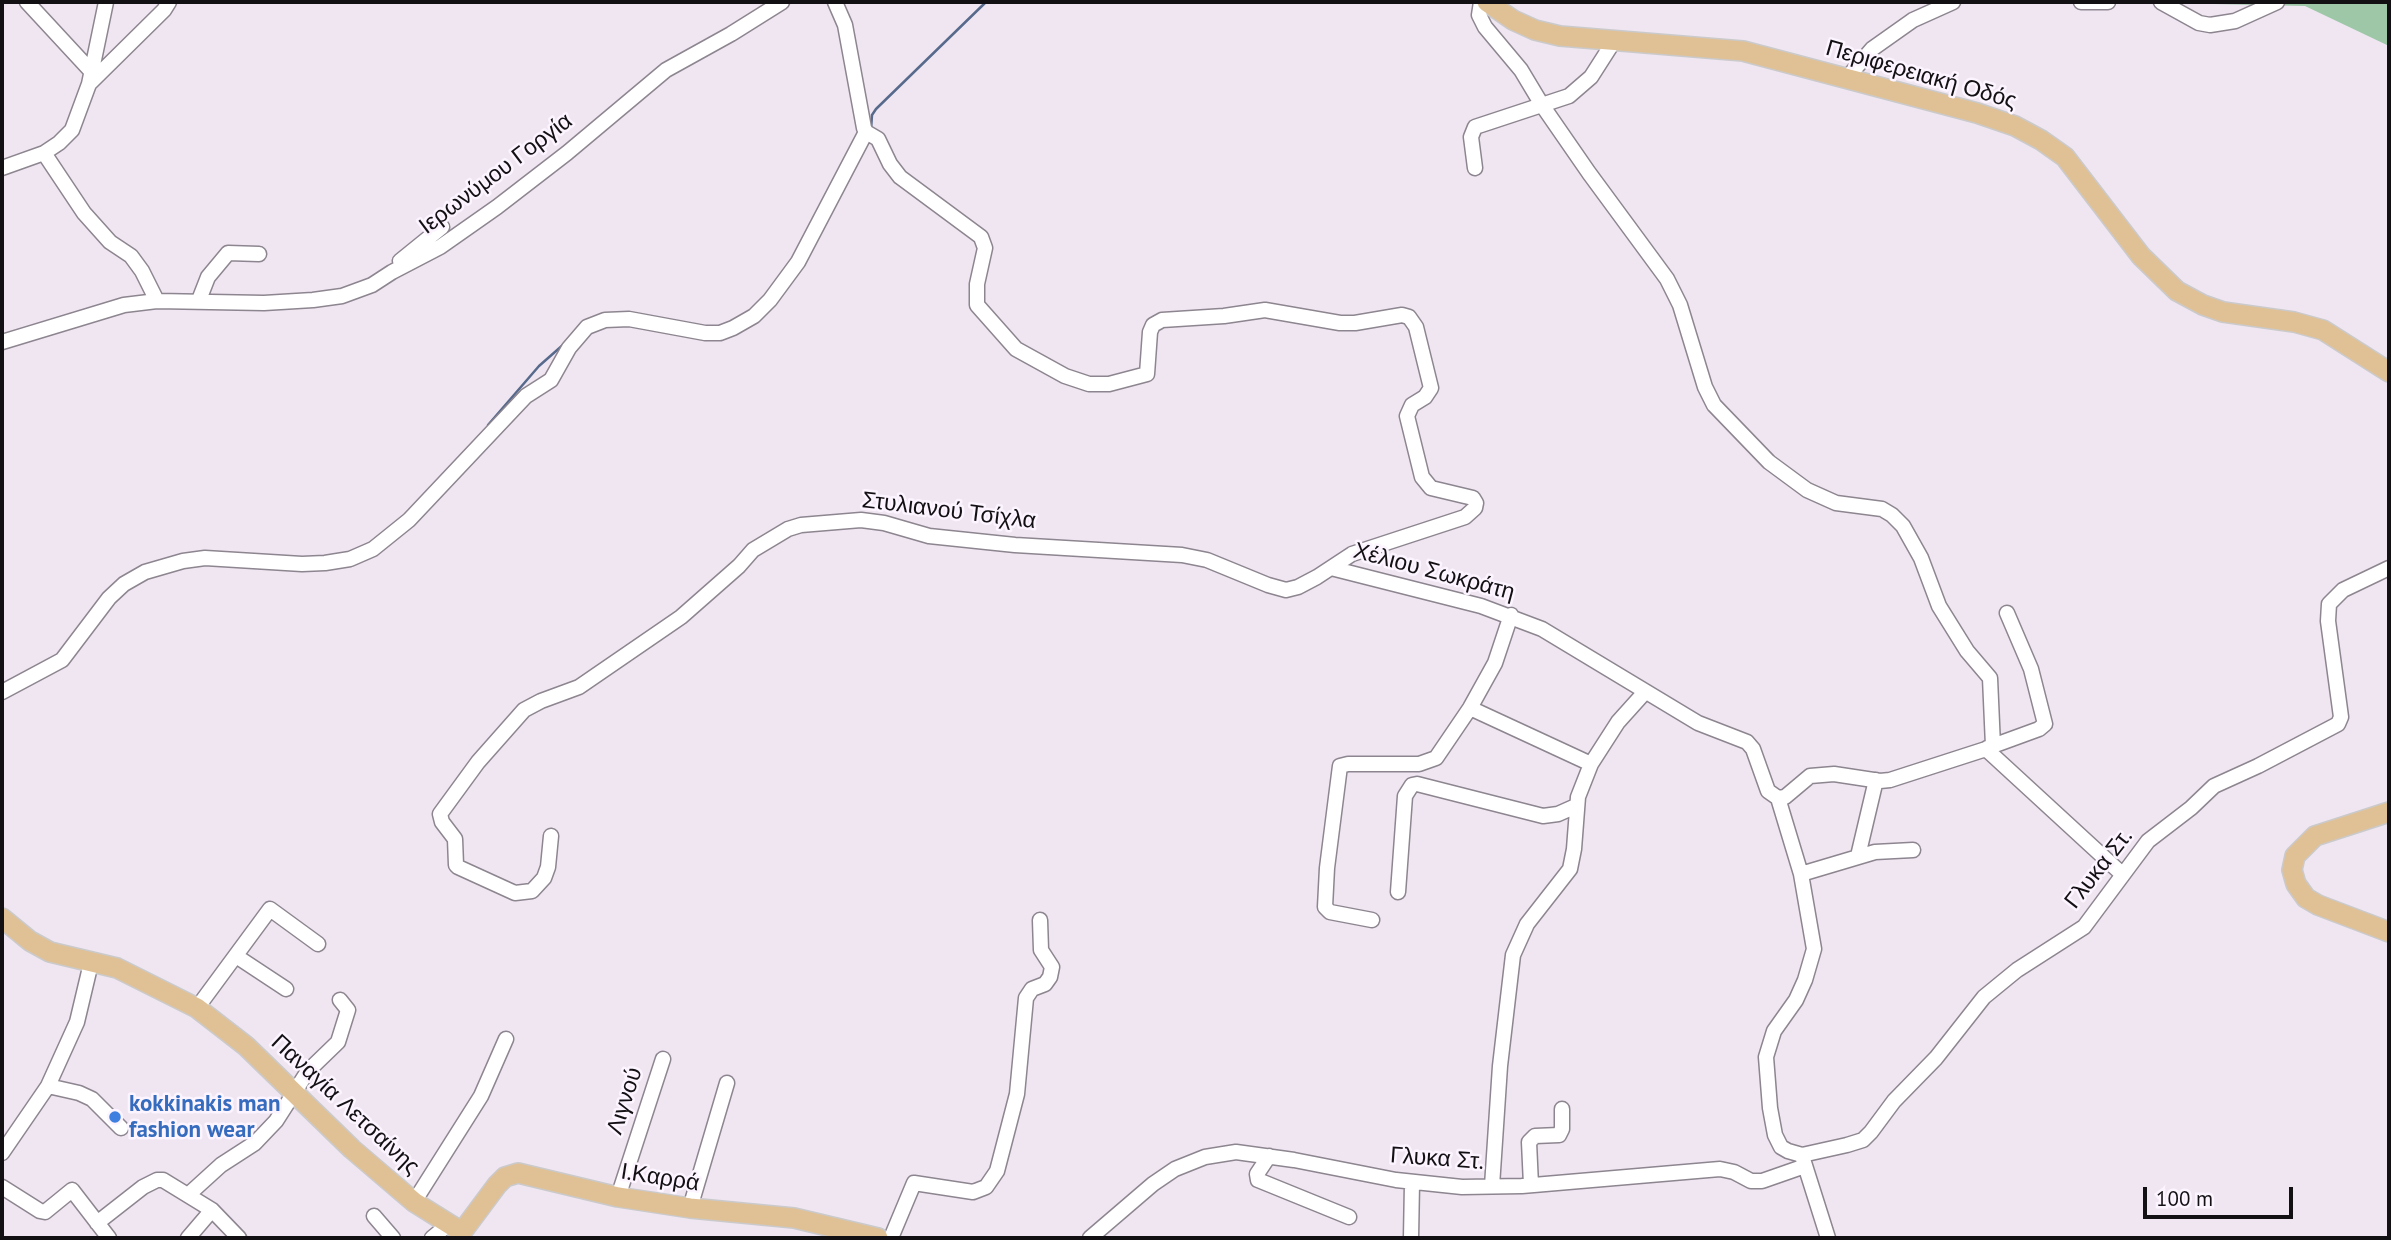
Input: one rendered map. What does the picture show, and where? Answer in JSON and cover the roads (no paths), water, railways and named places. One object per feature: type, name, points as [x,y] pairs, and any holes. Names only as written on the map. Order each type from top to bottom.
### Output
[{"type":"main road","name":"Περιφερειακή Οδός","points":[[1487,2],[1535,30],[1560,36],[1743,51],[1977,113],[2015,126],[2058,151],[2071,164],[2113,223],[2141,256],[2168,284],[2186,297],[2223,312],[2315,327],[2331,334],[2389,372]]},
{"type":"main road","points":[[2389,812],[2315,836],[2306,842],[2295,856],[2292,870],[2300,891],[2312,902],[2389,932]]},
{"type":"main road","name":"Παναγία Λετσαίνης","points":[[2,918],[38,946],[133,974],[197,1008],[246,1046],[352,1149],[414,1202],[461,1232]]},
{"type":"main road","name":"Ι.Καρρά","points":[[461,1232],[497,1185],[511,1173],[618,1197],[690,1208],[794,1218],[878,1238]]},
{"type":"street","points":[[27,2],[89,77]]},
{"type":"street","points":[[2,168],[44,153],[72,130],[98,47],[106,2]]},
{"type":"street","name":"Ιερωνύμου Γοργία","points":[[2,342],[124,305],[157,301],[264,303],[322,299],[342,296],[372,285],[440,247],[497,208],[666,70],[782,2]]},
{"type":"street","points":[[2,692],[62,660],[109,598],[124,584],[145,572],[205,558],[326,563],[350,559],[373,549],[409,520],[526,396],[551,380],[569,348],[587,327],[605,320],[629,319],[705,333],[733,328],[754,316],[770,300],[798,262],[871,135],[854,83],[845,25],[835,2]]},
{"type":"street","points":[[1481,2],[1479,15],[1485,27],[1521,70],[1608,200],[1667,279],[1681,305],[1705,387],[1714,405],[1769,462],[1807,490],[1836,503],[1882,509],[1899,521],[1921,558],[1939,606],[1967,651],[1990,678],[1989,748],[2122,874]]},
{"type":"street","points":[[1847,78],[1872,49],[1913,20],[1953,2]]},
{"type":"street","points":[[2081,2],[2108,2]]},
{"type":"street","points":[[2161,2],[2199,23],[2210,25],[2235,21],[2277,2]]},
{"type":"street","points":[[89,77],[163,5]]},
{"type":"street","points":[[1475,168],[1471,137],[1475,127],[1569,96],[1580,88],[1603,62],[1614,41]]},
{"type":"street","name":"Χέλιου Σωκράτη","points":[[871,135],[900,177],[981,237],[985,248],[976,295],[979,309],[1016,349],[1065,376],[1089,384],[1101,384],[1146,375],[1151,328],[1157,321],[1167,319],[1224,316],[1265,310],[1340,323],[1402,315],[1409,317],[1416,327],[1431,388],[1425,397],[1412,405],[1407,420],[1422,477],[1431,488],[1473,498],[1475,508],[1465,517],[1352,554],[1331,568]]},
{"type":"street","points":[[44,153],[84,213],[110,242],[131,256],[157,301]]},
{"type":"street","points":[[392,272],[402,258],[442,227]]},
{"type":"street","points":[[199,300],[208,277],[228,253],[259,254]]},
{"type":"street","name":"Στυλιανού Τσίχλα","points":[[551,836],[548,867],[544,878],[532,891],[515,892],[458,867],[455,839],[442,822],[440,814],[478,762],[524,710],[579,687],[681,617],[739,566],[753,550],[788,529],[801,525],[861,520],[942,537],[1015,545],[1182,555],[1207,560],[1281,590],[1297,587],[1331,568]]},
{"type":"street","name":"Χέλιου Σωκράτη","points":[[1331,568],[1511,615],[1542,629],[1698,723],[1747,742],[1753,749],[1768,791],[1778,798],[1801,874],[1813,943],[1812,959],[1796,1000],[1774,1031],[1766,1058],[1775,1135],[1781,1147],[1804,1160]]},
{"type":"street","name":"Γλυκα Στ.","points":[[1090,1238],[1153,1184],[1181,1166],[1224,1153],[1244,1152],[1412,1183],[1453,1186],[1531,1185],[1720,1169],[1734,1172],[1751,1181],[1762,1181],[1804,1160],[1863,1140],[1894,1101],[1936,1058],[1984,997],[2025,965],[2084,927],[2148,841],[2191,808],[2214,786],[2338,724],[2341,717],[2328,621],[2329,604],[2343,590],[2389,568]]},
{"type":"street","points":[[1778,798],[1785,797],[1810,776],[1834,774],[1890,780],[2039,729],[2045,724],[2031,669],[2007,613]]},
{"type":"street","points":[[1372,920],[1330,912],[1325,907],[1327,868],[1340,766],[1419,764],[1431,761],[1440,754],[1470,708],[1497,657],[1511,615]]},
{"type":"street","points":[[1493,1186],[1500,1066],[1513,955],[1527,924],[1570,869],[1576,806],[1580,788],[1591,764],[1618,722],[1645,692]]},
{"type":"street","points":[[1470,708],[1591,764]]},
{"type":"street","points":[[1858,856],[1876,780]]},
{"type":"street","points":[[1398,892],[1405,796],[1412,785],[1417,784],[1543,816],[1559,814],[1576,806]]},
{"type":"street","points":[[1801,874],[1858,856],[1892,850],[1913,850]]},
{"type":"street","points":[[197,1008],[270,909],[318,944]]},
{"type":"street","points":[[891,1238],[914,1183],[973,1192],[986,1187],[995,1175],[1017,1094],[1026,998],[1031,989],[1045,984],[1052,967],[1041,950],[1040,920]]},
{"type":"street","points":[[236,956],[286,989]]},
{"type":"street","points":[[2,1153],[48,1086],[77,1022],[91,963]]},
{"type":"street","points":[[188,1195],[220,1165],[255,1143],[276,1121],[308,1071],[338,1042],[348,1010],[341,1000]]},
{"type":"street","points":[[414,1202],[481,1096],[506,1039]]},
{"type":"street","name":"Λιγνού","points":[[618,1197],[663,1059]]},
{"type":"street","points":[[690,1208],[727,1083]]},
{"type":"street","points":[[48,1086],[92,1099],[121,1128]]},
{"type":"street","points":[[1531,1185],[1529,1142],[1535,1136],[1559,1135],[1562,1129],[1562,1109]]},
{"type":"street","points":[[1269,1156],[1257,1174],[1258,1180],[1349,1217]]},
{"type":"street","points":[[1804,1160],[1828,1238]]},
{"type":"street","points":[[97,1223],[123,1201],[157,1180],[169,1183],[212,1210],[239,1238]]},
{"type":"street","points":[[1411,1238],[1412,1183]]},
{"type":"street","points":[[2,1187],[45,1212],[72,1189],[109,1238]]},
{"type":"street","points":[[194,1236],[212,1210]]},
{"type":"street","points":[[374,1216],[393,1238]]},
{"type":"street","points":[[432,1238],[461,1232]]},
{"type":"waterway","points":[[871,130],[872,115],[876,109],[986,2]]},
{"type":"waterway","points":[[488,425],[539,366],[564,344]]},
{"type":"place","name":"kokkinakis man fashion wear","points":[[115,1117]]}]
